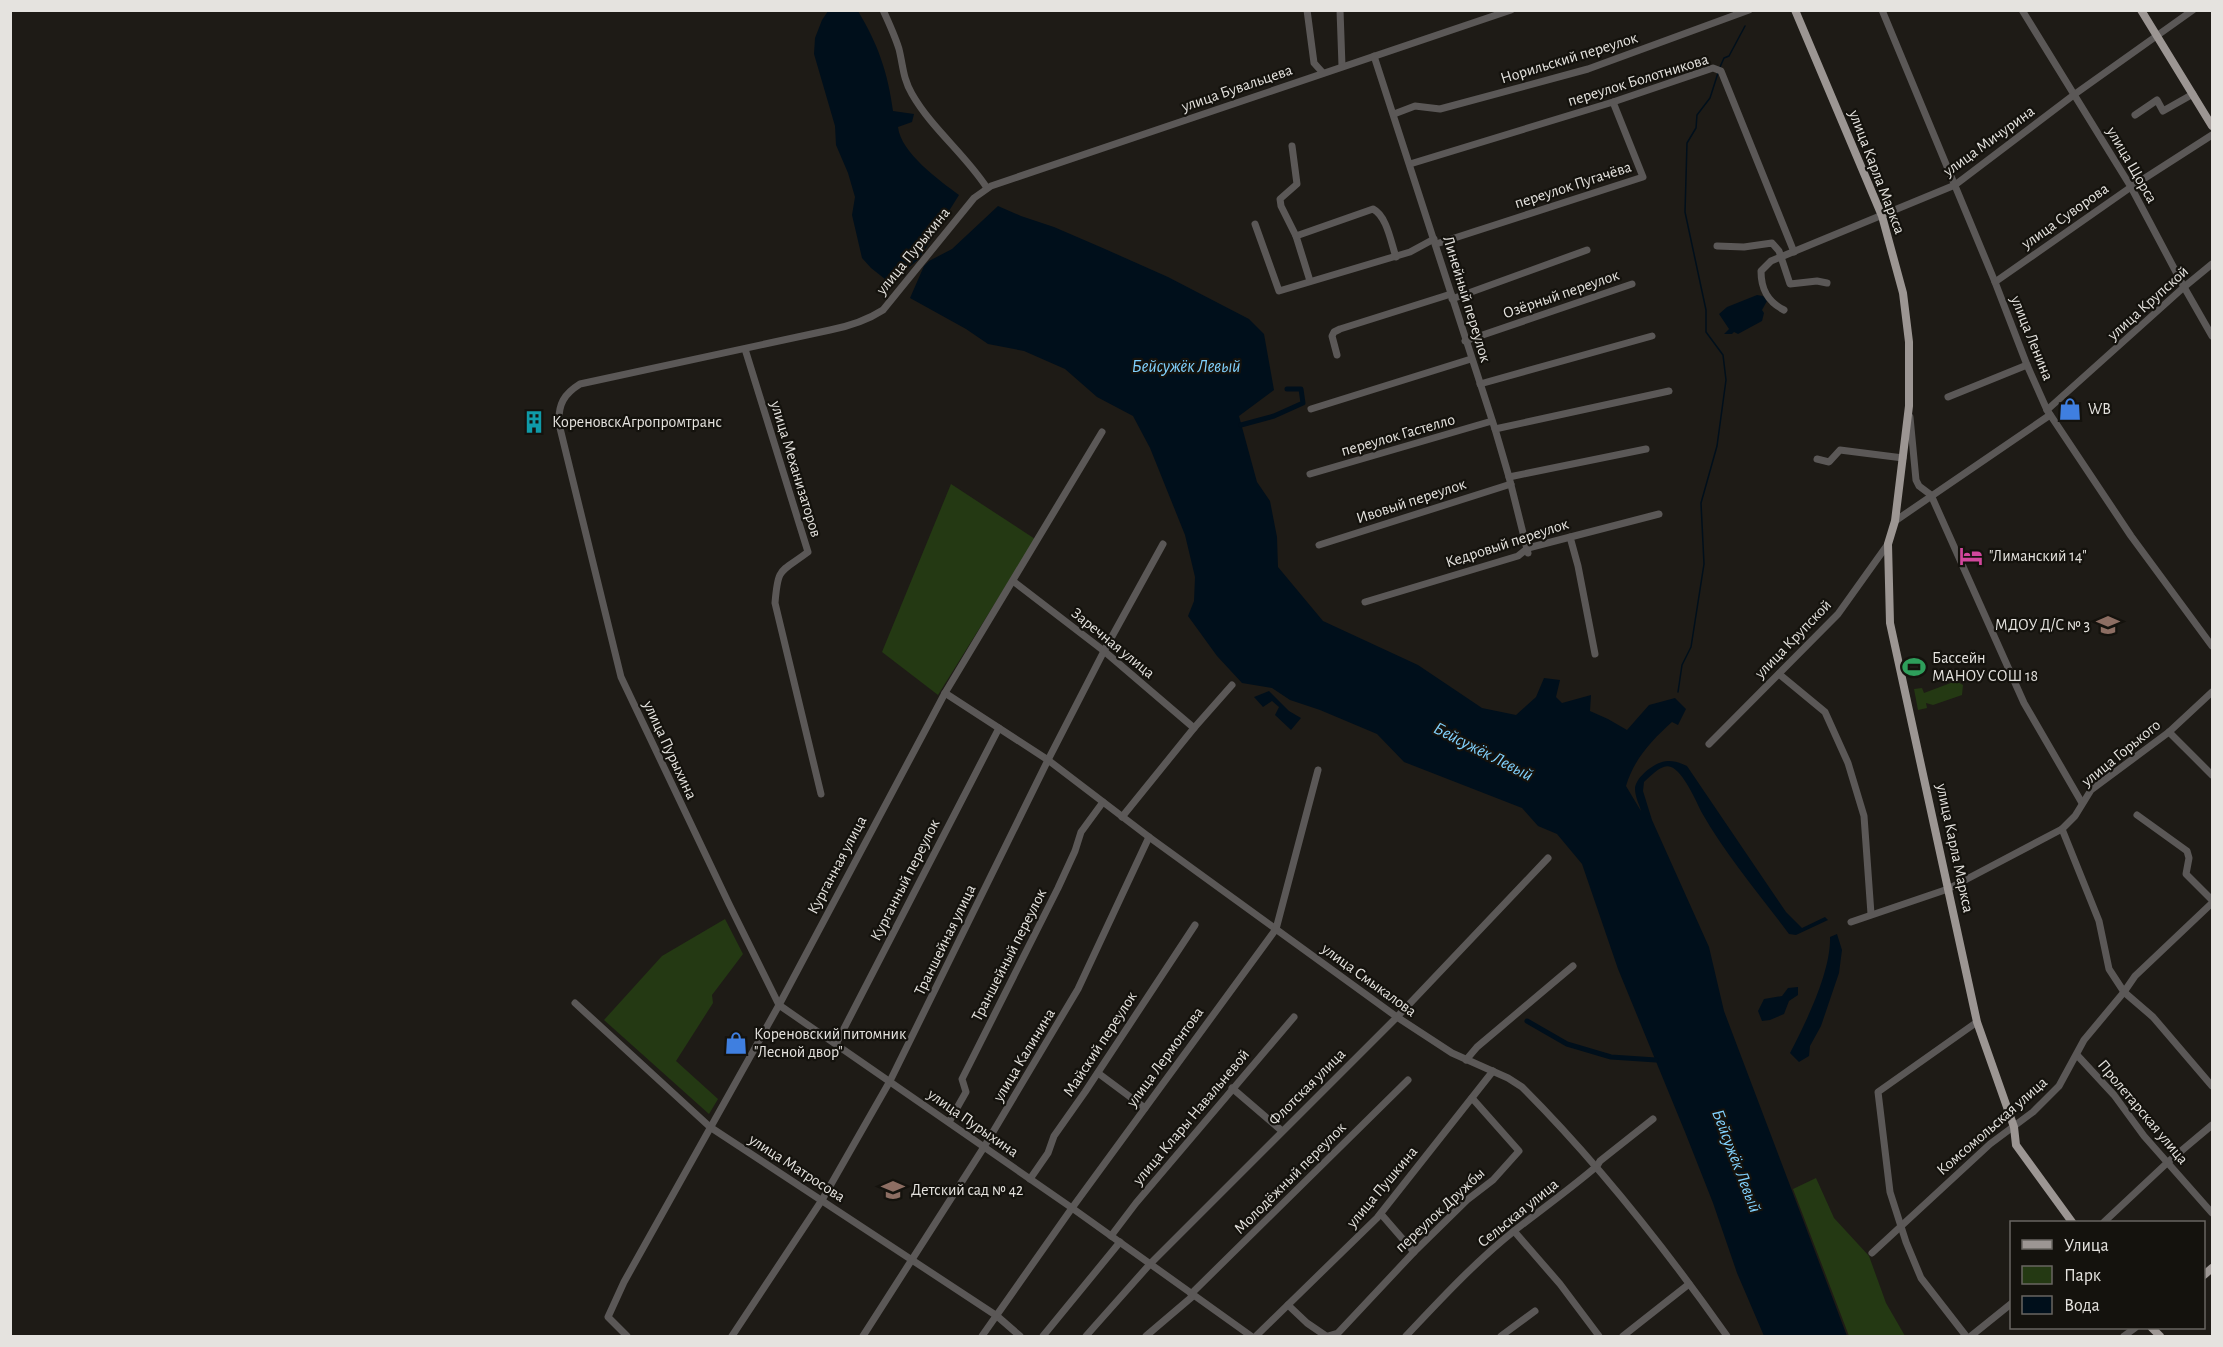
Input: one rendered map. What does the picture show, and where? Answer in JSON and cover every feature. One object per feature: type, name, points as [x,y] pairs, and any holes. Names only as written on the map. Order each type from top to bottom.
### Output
[{"type":"main road","name":"улица Карла Маркса","points":[[1795,10],[1882,216],[1903,293],[1909,342],[1909,406],[1895,521],[1888,544],[1890,623],[1977,1022],[2014,1127],[2016,1145],[2071,1221]]},
{"type":"main road","points":[[2141,10],[2212,126]]},
{"type":"street","points":[[883,10],[900,52],[905,80],[912,94],[936,126],[975,170],[987,188]]},
{"type":"street","points":[[1307,10],[1314,63],[1323,73]]},
{"type":"street","points":[[1340,10],[1342,66]]},
{"type":"street","name":"улица Бувальцева","points":[[974,198],[987,188],[1511,10]]},
{"type":"street","name":"Норильский переулок","points":[[1394,114],[1415,106],[1440,109],[1588,69],[1749,10]]},
{"type":"street","name":"улица Ленина","points":[[1882,10],[2027,365],[2049,412],[2131,536],[2212,646]]},
{"type":"street","name":"улица Щорса","points":[[2022,10],[2131,187],[2212,336]]},
{"type":"street","name":"улица Мичурина","points":[[1784,310],[1767,297],[1761,277],[1763,267],[1781,256],[1955,185],[2074,94],[2193,10]]},
{"type":"street","name":"Линейный переулок","points":[[1374,56],[1495,429],[1528,550]]},
{"type":"street","name":"переулок Болотникова","points":[[1410,164],[1613,102],[1713,68],[1721,71],[1794,252]]},
{"type":"street","points":[[2135,115],[2157,100],[2163,111],[2193,94]]},
{"type":"street","name":"переулок Пугачёва","points":[[1435,242],[1642,177],[1613,102]]},
{"type":"street","name":"улица Суворова","points":[[1995,282],[2131,187],[2212,135]]},
{"type":"street","points":[[1292,146],[1297,184],[1280,199],[1281,206],[1296,236],[1310,281]]},
{"type":"street","name":"улица Пурыхина","points":[[974,198],[883,310],[858,324],[580,384],[563,399],[558,410],[559,424],[591,559],[621,677],[744,936],[780,1005],[1072,1208],[1250,1336]]},
{"type":"street","points":[[1296,236],[1373,209],[1378,212],[1385,225],[1396,257]]},
{"type":"street","points":[[1255,224],[1279,291],[1396,257],[1435,242]]},
{"type":"street","points":[[1718,246],[1744,247],[1772,243],[1781,256],[1790,284],[1817,281],[1827,283]]},
{"type":"street","points":[[1337,355],[1332,336],[1341,328],[1451,296],[1587,250]]},
{"type":"street","name":"улица Крупской","points":[[1895,521],[2049,412],[2212,264]]},
{"type":"street","name":"Озёрный переулок","points":[[1465,341],[1632,284]]},
{"type":"street","points":[[1480,384],[1652,336]]},
{"type":"street","name":"улица Механизаторов","points":[[745,349],[808,552],[781,570],[777,579],[775,603],[821,794]]},
{"type":"street","points":[[1311,409],[1471,359]]},
{"type":"street","points":[[1948,397],[2027,365]]},
{"type":"street","points":[[1495,429],[1669,391]]},
{"type":"street","points":[[1909,406],[1914,471],[1919,486],[1931,495],[2024,703],[2082,803]]},
{"type":"street","name":"переулок Гастелло","points":[[1310,474],[1492,421]]},
{"type":"street","name":"Курганная улица","points":[[627,1336],[608,1317],[624,1282],[780,1005],[945,693],[1101,432]]},
{"type":"street","name":"Ивовый переулок","points":[[1319,545],[1510,481],[1646,448]]},
{"type":"street","points":[[1817,459],[1829,462],[1840,450],[1903,458]]},
{"type":"street","name":"Кедровый переулок","points":[[1365,602],[1518,556],[1528,550],[1570,537],[1659,514]]},
{"type":"street","points":[[1570,537],[1595,654]]},
{"type":"street","name":"Траншейная улица","points":[[732,1336],[822,1200],[890,1081],[1048,760],[1163,544]]},
{"type":"street","name":"улица Крупской","points":[[1709,744],[1838,614],[1888,544]]},
{"type":"street","name":"Заречная улица","points":[[1013,581],[1104,651],[1194,728]]},
{"type":"street","points":[[1779,674],[1825,712],[1848,763],[1864,816],[1870,914]]},
{"type":"street","points":[[1122,817],[1232,685]]},
{"type":"street","name":"улица Горького","points":[[1851,922],[1948,889],[2062,829],[2076,816],[2091,790],[2169,732],[2212,692]]},
{"type":"street","name":"улица Смыкалова","points":[[945,693],[1048,760],[1149,837],[1397,1017],[1466,1060],[1508,1078],[1522,1087],[1597,1166],[1643,1222],[1727,1336]]},
{"type":"street","name":"Курганный переулок","points":[[836,1044],[999,728]]},
{"type":"street","points":[[2169,732],[2212,775]]},
{"type":"street","name":"улица Лермонтова","points":[[982,1336],[1072,1208],[1276,929],[1318,770]]},
{"type":"street","name":"Траншейный переулок","points":[[949,1122],[966,1092],[962,1079],[1058,888],[1081,832],[1103,802]]},
{"type":"street","points":[[2137,815],[2187,851],[2189,858],[2186,874],[2212,901]]},
{"type":"street","points":[[2062,829],[2099,921],[2109,969],[2124,992],[2153,1017],[2212,1086]]},
{"type":"street","name":"улица Калинина","points":[[863,1336],[984,1147],[1078,989],[1149,837]]},
{"type":"street","name":"Флотская улица","points":[[1086,1336],[1150,1264],[1397,1017],[1548,858]]},
{"type":"street","name":"Комсомольская улица","points":[[1872,1253],[1990,1144],[2033,1112],[2059,1086],[2084,1040],[2124,992],[2134,976],[2212,901]]},
{"type":"street","name":"Майский переулок","points":[[1030,1179],[1048,1153],[1054,1136],[1195,925]]},
{"type":"street","points":[[1466,1060],[1477,1047],[1573,966]]},
{"type":"street","name":"улица Матросова","points":[[575,1003],[710,1127],[997,1316],[1020,1336]]},
{"type":"street","name":"улица Клары Навальневой","points":[[1111,1236],[1232,1088],[1294,1017]]},
{"type":"street","points":[[1966,1336],[1921,1278],[1906,1242],[1890,1192],[1878,1092],[1977,1022]]},
{"type":"street","name":"Пролетарская улица","points":[[2077,1055],[2114,1095],[2145,1136],[2212,1213]]},
{"type":"street","name":"улица Пушкина","points":[[1250,1336],[1288,1305],[1381,1214],[1493,1071]]},
{"type":"street","points":[[1098,1073],[1145,1107]]},
{"type":"street","name":"Молодёжный переулок","points":[[1146,1336],[1192,1295],[1408,1080]]},
{"type":"street","points":[[1232,1088],[1282,1131]]},
{"type":"street","name":"переулок Дружбы","points":[[1288,1305],[1307,1323],[1327,1336],[1338,1333],[1414,1252],[1467,1200],[1493,1180],[1520,1151],[1472,1098]]},
{"type":"street","name":"Сельская улица","points":[[1406,1336],[1462,1278],[1514,1231],[1557,1200],[1600,1161],[1653,1119]]},
{"type":"street","points":[[2105,1221],[2168,1162],[2212,1125]]},
{"type":"street","points":[[1381,1214],[1414,1252]]},
{"type":"street","points":[[1514,1231],[1599,1336]]},
{"type":"street","points":[[1043,1336],[1120,1242]]},
{"type":"street","points":[[1623,1336],[1689,1284]]},
{"type":"street","points":[[1971,1336],[2010,1305]]},
{"type":"street","points":[[1501,1336],[1535,1311]]},
{"type":"green space","points":[[951,484],[1035,539],[938,695],[882,652]]},
{"type":"green space","points":[[1956,681],[1963,685],[1962,695],[1933,705],[1926,703],[1927,708],[1918,710],[1914,689],[1922,688],[1924,693]]},
{"type":"green space","points":[[725,919],[743,954],[712,995],[713,1003],[676,1061],[718,1099],[709,1114],[604,1020],[662,956]]},
{"type":"green space","points":[[1816,1178],[1834,1218],[1869,1256],[1886,1303],[1905,1336],[1849,1336],[1793,1189]]},
{"type":"water","points":[[828,11],[858,11],[881,59],[893,111],[914,114],[912,122],[898,127],[901,137],[913,156],[922,165],[959,195],[919,259],[890,283],[862,258],[852,215],[855,197],[836,145],[835,126],[814,54],[815,38]]},
{"type":"water","name":"Бейсужёк Левый","points":[[998,206],[1054,227],[1168,277],[1249,319],[1264,334],[1274,390],[1239,416],[1257,482],[1270,501],[1277,537],[1278,567],[1323,621],[1418,665],[1482,708],[1516,715],[1536,697],[1544,678],[1560,680],[1556,697],[1562,703],[1591,695],[1590,711],[1627,730],[1649,705],[1675,698],[1686,709],[1678,725],[1672,722],[1651,743],[1629,776],[1626,786],[1641,811],[1635,789],[1643,775],[1653,766],[1664,761],[1687,766],[1786,912],[1802,928],[1825,917],[1828,920],[1796,935],[1789,934],[1721,844],[1680,774],[1668,766],[1657,771],[1644,782],[1643,791],[1652,820],[1709,947],[1724,1011],[1847,1336],[1764,1336],[1737,1273],[1685,1132],[1618,969],[1582,864],[1557,834],[1538,826],[1522,808],[1404,762],[1377,734],[1290,700],[1272,688],[1242,683],[1217,656],[1188,616],[1194,601],[1195,577],[1185,535],[1150,448],[1133,416],[1097,397],[1065,369],[1024,351],[988,344],[910,298],[924,266],[952,249]]},
{"type":"water","points":[[1757,295],[1763,296],[1767,301],[1762,310],[1764,313],[1762,321],[1738,334],[1734,332],[1724,334],[1729,329],[1719,314],[1727,307]]},
{"type":"water","points":[[1269,691],[1289,711],[1301,718],[1291,730],[1275,715],[1279,707],[1272,701],[1263,707],[1254,697]]},
{"type":"water","points":[[1837,934],[1842,950],[1839,973],[1821,1026],[1810,1046],[1809,1056],[1799,1062],[1790,1053],[1822,981],[1830,937]]},
{"type":"water","points":[[1798,987],[1798,995],[1789,1001],[1784,1014],[1762,1021],[1758,1011],[1764,999],[1782,996],[1788,988]]},
{"type":"waterway","points":[[1720,67],[1724,58],[1729,56],[1745,26]]},
{"type":"waterway","points":[[1678,692],[1682,665],[1691,647],[1704,564],[1701,503],[1717,446],[1726,380],[1723,355],[1706,332],[1706,310],[1685,212],[1687,143],[1696,128],[1697,115],[1710,98],[1718,73]]},
{"type":"waterway","points":[[1241,425],[1274,416],[1303,403],[1301,389],[1287,389]]},
{"type":"waterway","points":[[1527,1021],[1567,1044],[1611,1057],[1656,1060]]},
{"type":"place","name":"WB","points":[[2070,409]]},
{"type":"place","name":"КореновскАгропромтранс","points":[[534,422]]},
{"type":"place","name":"\"Лиманский 14\"","points":[[1971,556]]},
{"type":"place","name":"МДОУ Д/С № 3","points":[[2108,625]]},
{"type":"place","name":"Бассейн МАНОУ СОШ 18","points":[[1914,667]]},
{"type":"place","name":"Кореновский питомник \"Лесной двор\"","points":[[736,1043]]},
{"type":"place","name":"Детский сад № 42","points":[[893,1190]]}]
